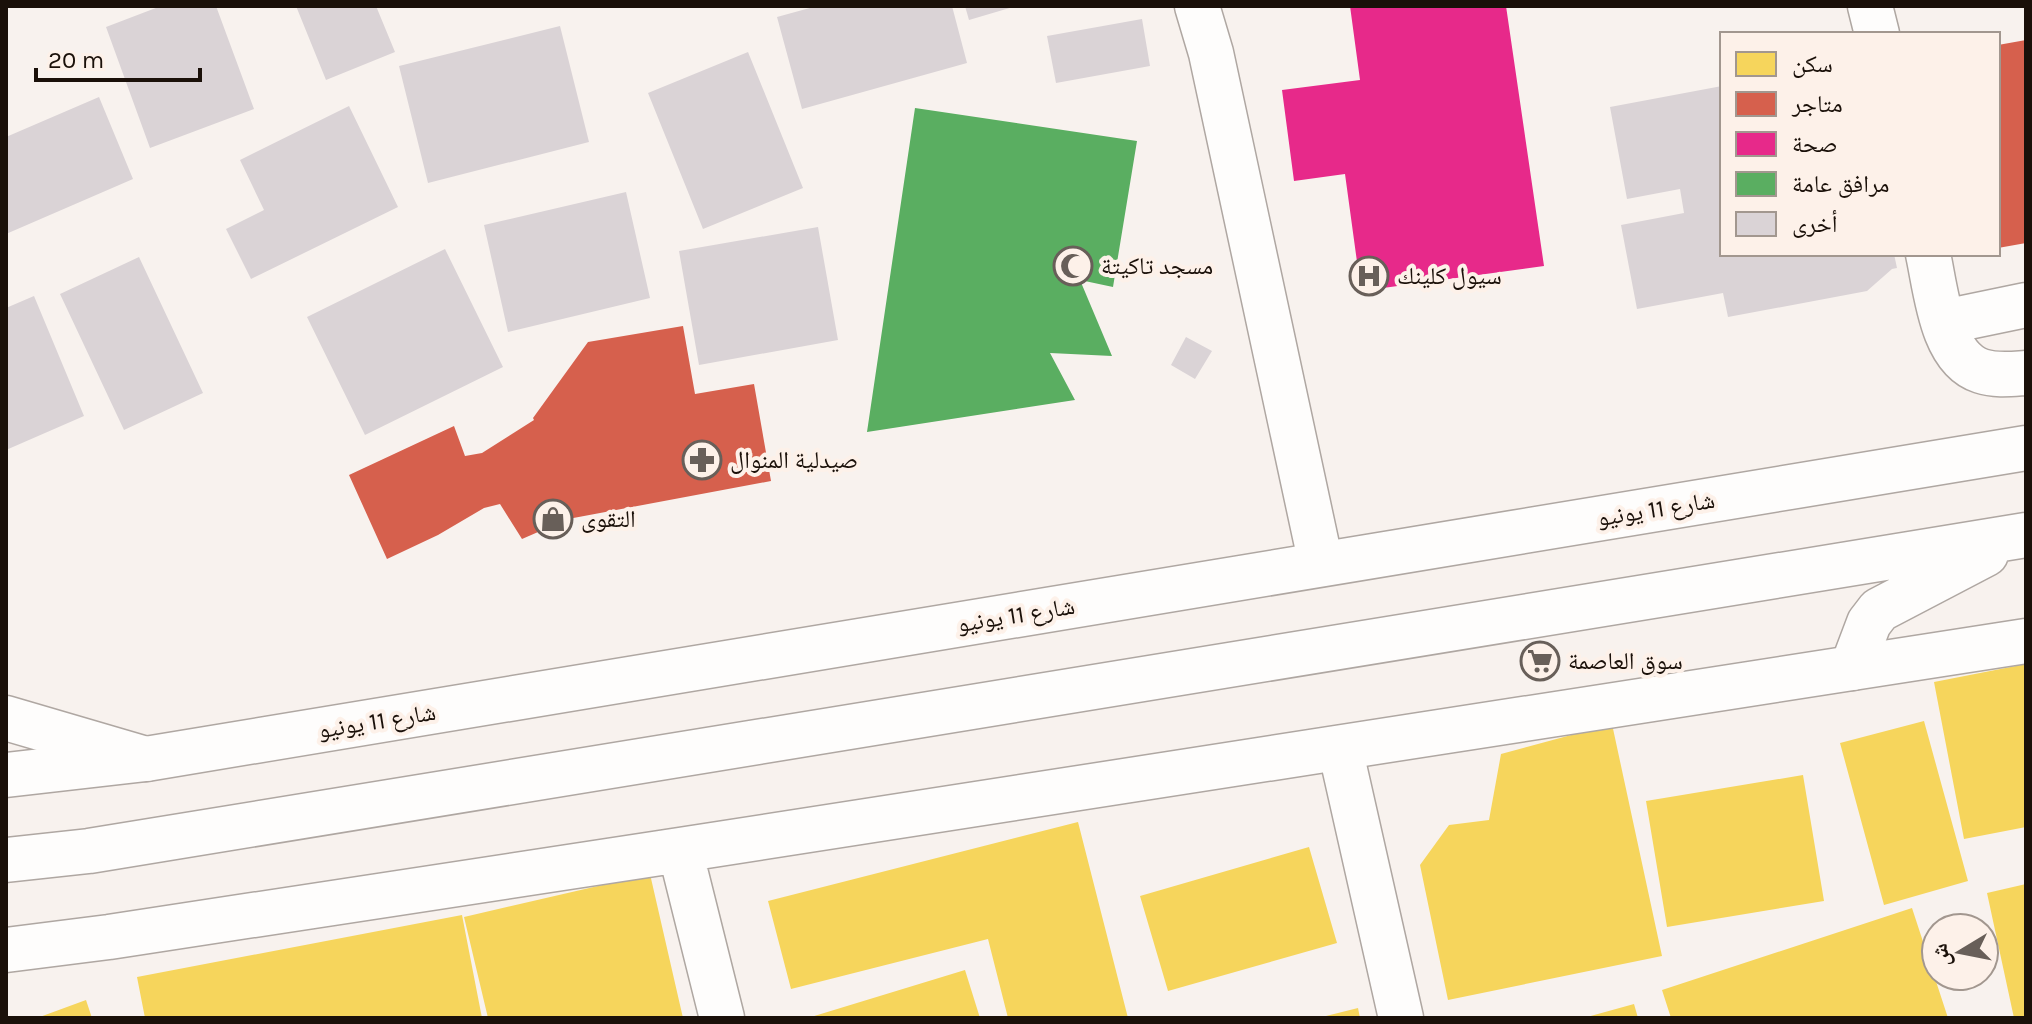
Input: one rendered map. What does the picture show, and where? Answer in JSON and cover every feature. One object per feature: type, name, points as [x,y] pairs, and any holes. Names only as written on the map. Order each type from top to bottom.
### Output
[{"type":"main road","points":[[1197,6],[1211,53],[1321,564]]},
{"type":"main road","points":[[1870,6],[1876,32]]},
{"type":"main road","points":[[1928,256],[1954,351],[1979,371],[2026,373]]},
{"type":"main road","points":[[1944,322],[2026,305]]},
{"type":"main road","name":"شارع 11 يونيو","points":[[6,775],[146,759],[2026,448]]},
{"type":"main road","points":[[1852,668],[1869,623],[1879,610],[2026,535]]},
{"type":"main road","points":[[6,860],[120,846],[2026,535]]},
{"type":"main road","points":[[6,950],[124,935],[680,850],[2026,641]]},
{"type":"main road","points":[[6,718],[146,759]]},
{"type":"main road","points":[[1340,748],[1401,1018]]},
{"type":"main road","points":[[680,850],[722,1018]]},
{"type":"building: سكن","points":[[2026,664],[2026,827],[1964,839],[1934,682]]},
{"type":"building: سكن","points":[[1924,721],[1968,881],[1884,905],[1840,743]]},
{"type":"building: سكن","points":[[1612,724],[1662,956],[1448,1000],[1420,865],[1449,825],[1489,820],[1501,754]]},
{"type":"building: سكن","points":[[1803,775],[1824,901],[1667,927],[1646,801]]},
{"type":"building: سكن","points":[[1078,822],[1128,1018],[1008,1018],[988,939],[791,989],[768,901]]},
{"type":"building: سكن","points":[[1309,847],[1337,943],[1168,991],[1140,896]]},
{"type":"building: سكن","points":[[650,874],[683,1018],[488,1018],[464,917]]},
{"type":"building: سكن","points":[[2026,884],[2026,1018],[2014,1018],[2000,953],[2000,912],[1991,912],[1987,893]]},
{"type":"building: سكن","points":[[1912,908],[1920,932],[1920,992],[1939,992],[1948,1018],[1671,1018],[1662,990]]},
{"type":"building: سكن","points":[[462,915],[482,1018],[145,1018],[137,977]]},
{"type":"building: سكن","points":[[965,970],[980,1018],[811,1018],[811,1017]]},
{"type":"building: سكن","points":[[86,1000],[92,1018],[37,1018]]},
{"type":"building: سكن","points":[[1634,1004],[1638,1018],[1587,1017]]},
{"type":"building: سكن","points":[[1358,1008],[1360,1018],[1322,1018],[1322,1017]]},
{"type":"building: متاجر","points":[[2026,40],[2026,243],[2000,248],[2000,45]]},
{"type":"building: متاجر","points":[[683,326],[695,394],[754,384],[771,481],[568,519],[522,539],[500,504],[484,508],[438,535],[387,559],[349,475],[454,426],[465,456],[482,453],[534,420],[588,342]]},
{"type":"building: صحة","points":[[1350,6],[1506,6],[1544,266],[1361,291],[1345,174],[1294,181],[1282,90],[1360,80]]},
{"type":"building: مرافق عامة","points":[[915,108],[1137,141],[1113,287],[1080,280],[1112,356],[1050,353],[1075,400],[867,432]]},
{"type":"building: أخرى","points":[[161,6],[216,6],[254,109],[150,148],[106,27]]},
{"type":"building: أخرى","points":[[296,6],[376,6],[395,52],[326,80]]},
{"type":"building: أخرى","points":[[817,6],[952,6],[967,63],[802,109],[777,17]]},
{"type":"building: أخرى","points":[[965,6],[1013,6],[1013,7],[969,20]]},
{"type":"building: أخرى","points":[[1142,19],[1150,66],[1056,83],[1047,36]]},
{"type":"building: أخرى","points":[[560,26],[589,142],[428,183],[399,66]]},
{"type":"building: أخرى","points":[[748,52],[803,188],[703,229],[648,93]]},
{"type":"building: أخرى","points":[[1720,86],[1720,256],[1894,256],[1897,268],[1867,291],[1728,317],[1723,293],[1637,309],[1621,225],[1684,213],[1680,189],[1627,199],[1610,107]]},
{"type":"building: أخرى","points":[[99,97],[133,179],[6,234],[6,137]]},
{"type":"building: أخرى","points":[[349,106],[398,207],[251,279],[226,229],[264,210],[240,160]]},
{"type":"building: أخرى","points":[[626,192],[650,298],[508,332],[484,225]]},
{"type":"building: أخرى","points":[[818,227],[838,340],[699,365],[679,251]]},
{"type":"building: أخرى","points":[[445,249],[503,367],[365,435],[307,317]]},
{"type":"building: أخرى","points":[[139,257],[203,393],[124,430],[60,294]]},
{"type":"building: أخرى","points":[[34,296],[84,416],[6,450],[6,308]]},
{"type":"building: أخرى","points":[[1186,337],[1212,351],[1195,379],[1171,365]]},
{"type":"place","name":"مسجد تاكيتة","points":[[1073,266]]},
{"type":"place","name":"سيول كلينك","points":[[1369,276]]},
{"type":"place","name":"صيدلية المنوال","points":[[702,460]]},
{"type":"place","name":"التقوى","points":[[553,519]]},
{"type":"place","name":"سوق العاصمة","points":[[1540,661]]}]
